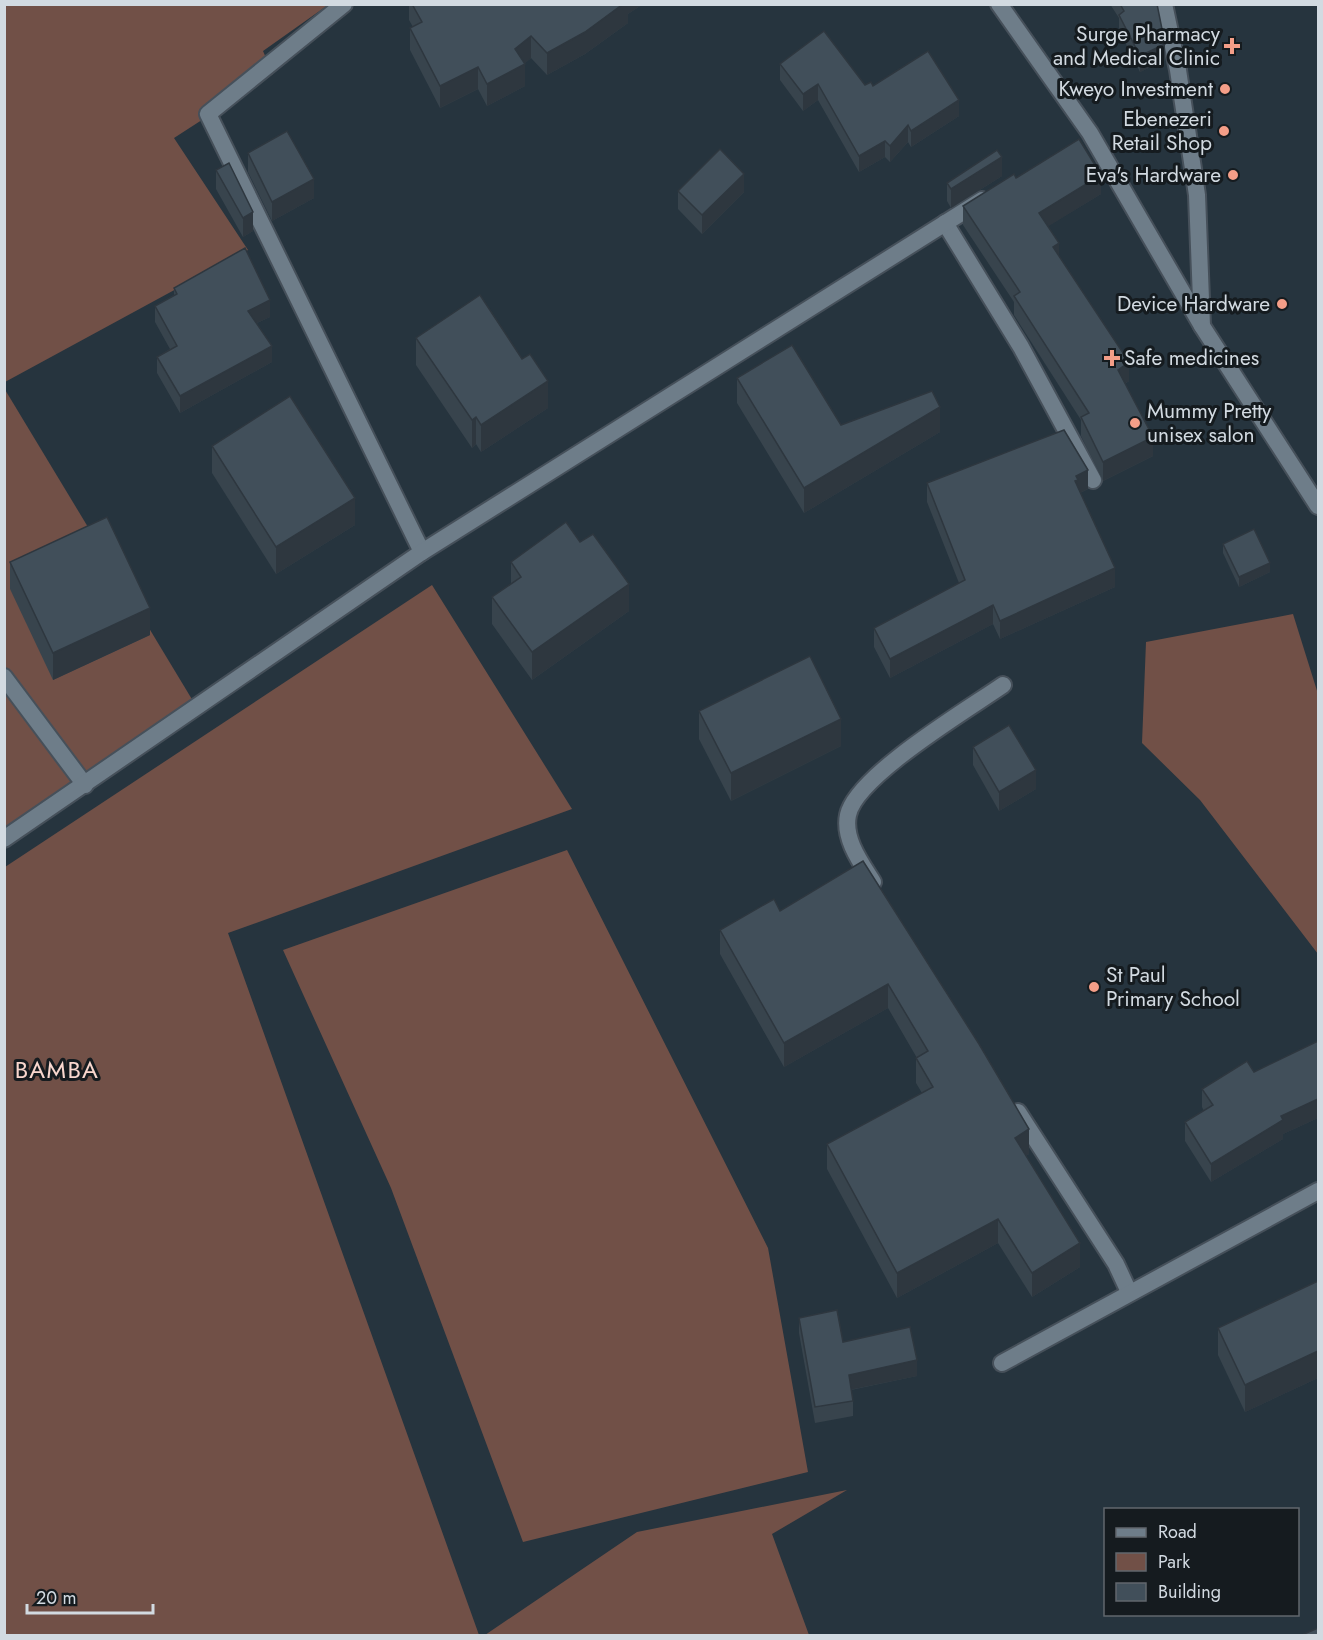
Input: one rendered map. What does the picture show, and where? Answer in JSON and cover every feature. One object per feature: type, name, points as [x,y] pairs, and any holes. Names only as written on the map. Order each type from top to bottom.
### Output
[{"type":"street","points":[[344,4],[208,114],[422,552]]},
{"type":"street","points":[[999,4],[1318,506]]},
{"type":"street","points":[[1164,4],[1178,70],[1195,184],[1202,326]]},
{"type":"street","points":[[4,839],[422,552],[993,193]]},
{"type":"street","points":[[945,223],[1021,347],[1093,480]]},
{"type":"street","points":[[4,677],[85,785]]},
{"type":"street","points":[[881,895],[857,857],[848,835],[847,817],[853,800],[873,777],[1003,685]]},
{"type":"street","points":[[1006,1093],[1116,1264],[1129,1292]]},
{"type":"street","points":[[1002,1363],[1318,1191]]},
{"type":"green space","points":[[5,5],[328,5],[263,51],[273,74],[174,138],[248,250],[5,382]]},
{"type":"green space","points":[[4,388],[193,701],[5,827],[4,827]]},
{"type":"green space","points":[[432,585],[572,809],[228,933],[479,1635],[5,1635],[5,867]]},
{"type":"green space","points":[[1293,614],[1318,694],[1318,954],[1200,800],[1142,743],[1146,642]]},
{"type":"green space","points":[[567,850],[768,1248],[808,1472],[523,1542],[391,1188],[283,950]]},
{"type":"green space","points":[[847,1490],[772,1534],[809,1635],[485,1635],[637,1532]]},
{"type":"building","points":[[412,4],[623,4],[585,32],[547,53],[531,36],[515,49],[525,64],[487,84],[478,67],[440,86],[410,28],[422,22]]},
{"type":"building","points":[[1120,4],[1157,4],[1165,44],[1140,56],[1119,15],[1124,11]]},
{"type":"building","points":[[824,31],[865,85],[871,82],[873,86],[928,51],[959,100],[911,131],[908,125],[890,146],[885,141],[859,156],[818,84],[803,94],[780,64]]},
{"type":"building","points":[[287,131],[314,179],[272,202],[248,153]]},
{"type":"building","points":[[1079,139],[1101,175],[1039,213],[1059,243],[1053,247],[1129,362],[1118,370],[1153,437],[1103,462],[1081,417],[1089,413],[1014,296],[1020,292],[963,206],[1014,174],[1016,178]]},
{"type":"building","points":[[720,149],[744,174],[702,215],[678,191]]},
{"type":"building","points":[[997,150],[1002,157],[951,189],[947,183]]},
{"type":"building","points":[[229,163],[253,212],[243,218],[216,170]]},
{"type":"building","points":[[245,248],[270,300],[248,311],[272,346],[180,396],[157,357],[177,346],[155,306],[177,294],[174,288]]},
{"type":"building","points":[[480,295],[522,359],[530,354],[548,381],[481,425],[476,417],[472,420],[416,338]]},
{"type":"building","points":[[792,345],[841,425],[932,391],[940,407],[804,488],[737,378]]},
{"type":"building","points":[[290,396],[355,498],[276,547],[212,446]]},
{"type":"building","points":[[1064,430],[1088,470],[1076,476],[1078,480],[1075,481],[1115,568],[1000,621],[993,605],[890,659],[874,628],[965,580],[927,483]]},
{"type":"building","points":[[107,517],[150,608],[53,653],[10,562]]},
{"type":"building","points":[[566,522],[580,542],[593,534],[629,584],[532,652],[492,597],[521,577],[511,562]]},
{"type":"building","points":[[1254,529],[1270,563],[1239,577],[1223,544]]},
{"type":"building","points":[[810,656],[841,719],[731,773],[699,711]]},
{"type":"building","points":[[1009,725],[1036,770],[999,792],[973,747]]},
{"type":"building","points":[[863,861],[979,1044],[1029,1129],[1015,1138],[1080,1243],[1032,1273],[998,1219],[897,1273],[827,1144],[933,1087],[916,1058],[928,1051],[888,984],[784,1043],[720,930],[774,899],[780,911]]},
{"type":"building","points":[[1318,1041],[1318,1099],[1281,1116],[1283,1120],[1211,1164],[1185,1122],[1213,1105],[1202,1089],[1247,1061],[1254,1072]]},
{"type":"building","points":[[1318,1281],[1318,1351],[1245,1385],[1218,1328]]},
{"type":"building","points":[[837,1310],[843,1342],[910,1327],[917,1360],[849,1375],[853,1401],[815,1407],[799,1318]]},
{"type":"building","points":[[1318,1628],[1318,1635],[1304,1634]]},
{"type":"place","name":"Surge Pharmacy and Medical Clinic","points":[[1232,46]]},
{"type":"place","name":"Kweyo Investment","points":[[1225,89]]},
{"type":"place","name":"Ebenezeri Retail Shop","points":[[1224,131]]},
{"type":"place","name":"Eva's Hardware","points":[[1233,175]]},
{"type":"place","name":"Device Hardware","points":[[1282,304]]},
{"type":"place","name":"Safe medicines","points":[[1112,358]]},
{"type":"place","name":"Mummy Pretty unisex salon","points":[[1135,423]]},
{"type":"place","name":"St Paul Primary School","points":[[1094,987]]},
{"type":"district","name":"BAMBA","points":[[57,1070]]}]
